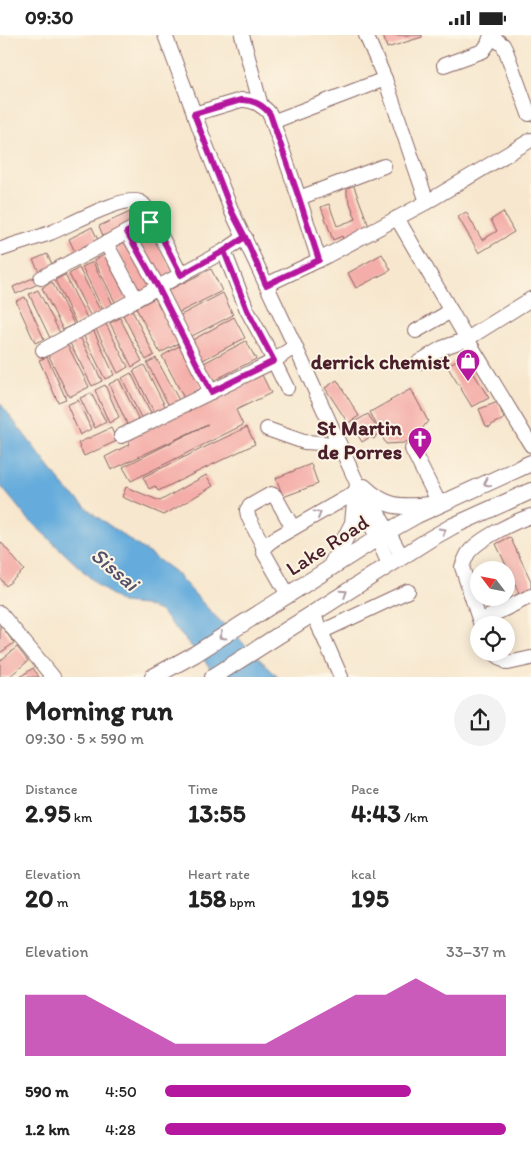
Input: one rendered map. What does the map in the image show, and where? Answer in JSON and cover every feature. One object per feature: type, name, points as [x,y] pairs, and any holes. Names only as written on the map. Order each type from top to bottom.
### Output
[{"type":"main road","name":"Lake Road","points":[[153,677],[250,619],[382,535],[440,505],[531,463]]},
{"type":"main road","points":[[330,567],[353,523],[359,487],[390,505],[413,507],[440,505]]},
{"type":"main road","points":[[213,677],[453,526],[531,491]]},
{"type":"street","points":[[165,35],[229,204],[395,561]]},
{"type":"street","points":[[242,35],[261,106]]},
{"type":"street","points":[[366,35],[385,79],[427,202]]},
{"type":"street","points":[[444,65],[483,51],[491,36],[503,45],[506,51],[529,114]]},
{"type":"street","points":[[272,122],[385,79]]},
{"type":"street","points":[[194,114],[248,99],[261,106],[270,114],[319,260]]},
{"type":"street","points":[[266,285],[319,260],[427,202],[531,140]]},
{"type":"street","points":[[299,198],[384,166]]},
{"type":"street","points":[[2,249],[51,233],[90,213],[131,201],[140,202],[147,209],[150,222],[158,230],[181,275]]},
{"type":"street","points":[[396,218],[531,445]]},
{"type":"street","points":[[41,278],[146,222],[150,222]]},
{"type":"street","points":[[127,232],[158,287],[211,392]]},
{"type":"street","points":[[43,351],[224,251],[245,237]]},
{"type":"street","points":[[106,243],[136,299]]},
{"type":"street","points":[[224,251],[247,310],[287,388]]},
{"type":"street","points":[[419,362],[442,348],[467,339],[531,299]]},
{"type":"street","points":[[416,331],[451,311]]},
{"type":"street","points":[[121,436],[274,361],[295,346]]},
{"type":"street","points":[[267,429],[304,442],[339,444]]},
{"type":"street","points":[[412,449],[440,505]]},
{"type":"street","points":[[264,548],[359,487]]},
{"type":"street","points":[[288,595],[263,551],[264,548],[248,516],[247,510],[250,506],[271,494],[275,496],[293,528]]},
{"type":"street","points":[[479,616],[462,567],[468,552],[485,539],[520,519],[531,516]]},
{"type":"street","points":[[322,632],[408,591]]},
{"type":"street","points":[[494,616],[531,596]]},
{"type":"street","points":[[0,613],[53,677]]},
{"type":"street","points":[[313,613],[341,677]]},
{"type":"street","points":[[505,661],[508,663],[531,658]]},
{"type":"water","name":"Sissai","points":[[0,403],[66,489],[96,516],[174,571],[211,612],[278,677],[214,677],[208,665],[160,611],[144,605],[122,603],[99,586],[27,518],[0,485]]},
{"type":"building","points":[[383,35],[422,35],[422,37],[387,48]]},
{"type":"building","points":[[353,184],[370,229],[343,239],[342,236],[333,240],[321,207],[329,204],[337,226],[356,219],[347,195],[347,186]]},
{"type":"building","points":[[139,208],[144,218],[103,236],[99,226]]},
{"type":"building","points":[[466,212],[482,240],[497,231],[491,220],[503,212],[514,232],[479,253],[458,217]]},
{"type":"building","points":[[92,227],[98,240],[75,252],[69,239]]},
{"type":"building","points":[[151,230],[173,273],[156,281],[134,239]]},
{"type":"building","points":[[128,240],[152,286],[140,293],[116,247]]},
{"type":"building","points":[[47,254],[53,266],[40,273],[33,260]]},
{"type":"building","points":[[382,254],[391,270],[356,288],[348,273]]},
{"type":"building","points":[[104,255],[127,298],[116,304],[94,260]]},
{"type":"building","points":[[93,262],[113,305],[103,310],[82,267]]},
{"type":"building","points":[[79,268],[101,312],[91,317],[69,274]]},
{"type":"building","points":[[211,269],[222,291],[174,315],[163,293]]},
{"type":"building","points":[[65,275],[87,318],[76,324],[55,280]]},
{"type":"building","points":[[35,277],[38,284],[16,294],[13,287]]},
{"type":"building","points":[[52,282],[74,324],[63,330],[42,288]]},
{"type":"building","points":[[38,290],[60,333],[50,338],[29,294]]},
{"type":"building","points":[[223,293],[233,315],[186,339],[175,318]]},
{"type":"building","points":[[25,297],[44,339],[35,343],[16,301]]},
{"type":"building","points":[[155,298],[179,343],[160,353],[136,308]]},
{"type":"building","points":[[132,310],[154,355],[146,360],[123,315]]},
{"type":"building","points":[[234,317],[245,338],[199,362],[189,342]]},
{"type":"building","points":[[120,318],[142,361],[132,367],[110,323]]},
{"type":"building","points":[[106,324],[128,367],[118,373],[96,329]]},
{"type":"building","points":[[94,331],[114,375],[105,379],[84,336]]},
{"type":"building","points":[[80,337],[102,381],[92,386],[70,343]]},
{"type":"building","points":[[246,341],[256,359],[209,383],[200,365]]},
{"type":"building","points":[[67,344],[89,387],[69,397],[48,354]]},
{"type":"building","points":[[179,346],[202,387],[184,398],[162,356]]},
{"type":"building","name":"derrick chemist","points":[[463,356],[489,398],[472,407],[447,366]]},
{"type":"building","points":[[47,357],[66,399],[58,402],[39,360]]},
{"type":"building","points":[[156,358],[180,402],[169,406],[147,363]]},
{"type":"building","points":[[144,365],[166,408],[155,414],[133,371]]},
{"type":"building","points":[[131,373],[152,415],[142,420],[122,378]]},
{"type":"building","points":[[261,373],[271,393],[236,410],[243,425],[131,481],[123,467],[208,424],[111,470],[105,457],[130,444],[128,439]]},
{"type":"building","points":[[119,379],[139,420],[128,426],[109,384]]},
{"type":"building","points":[[337,380],[359,416],[348,423],[325,388]]},
{"type":"building","points":[[105,385],[119,417],[109,423],[95,390]]},
{"type":"building","points":[[411,389],[428,421],[418,434],[404,443],[386,444],[370,412]]},
{"type":"building","points":[[91,393],[106,422],[95,428],[80,398]]},
{"type":"building","points":[[78,400],[91,429],[80,435],[67,405]]},
{"type":"building","points":[[498,402],[504,419],[490,427],[486,426],[479,409]]},
{"type":"building","points":[[368,414],[380,433],[374,439],[370,437],[362,442],[351,424]]},
{"type":"building","points":[[247,427],[255,444],[158,491],[155,486],[149,489],[143,477]]},
{"type":"building","points":[[111,428],[117,441],[84,456],[78,443]]},
{"type":"building","points":[[311,464],[318,484],[283,497],[276,478]]},
{"type":"building","points":[[206,475],[213,486],[164,515],[122,497],[126,487],[160,501]]},
{"type":"building","points":[[510,537],[531,581],[531,592],[521,597],[515,584],[515,561],[504,561],[496,544]]},
{"type":"building","points":[[0,541],[24,570],[6,586],[0,578]]},
{"type":"building","points":[[0,624],[14,643],[0,653]]},
{"type":"building","points":[[17,647],[28,661],[9,677],[0,677],[0,661]]},
{"type":"building","points":[[33,668],[39,677],[20,677]]},
{"type":"place","name":"derrick chemist","points":[[468,382]]},
{"type":"place","name":"St Martin de Porres","points":[[420,460]]},
{"type":"route","points":[[150,222],[146,222],[127,232],[158,287],[211,392],[274,361],[247,310],[224,251],[245,237],[232,212],[194,114],[248,99],[266,109],[270,114],[319,260],[266,285],[245,237],[181,275],[158,230],[150,222]]}]
